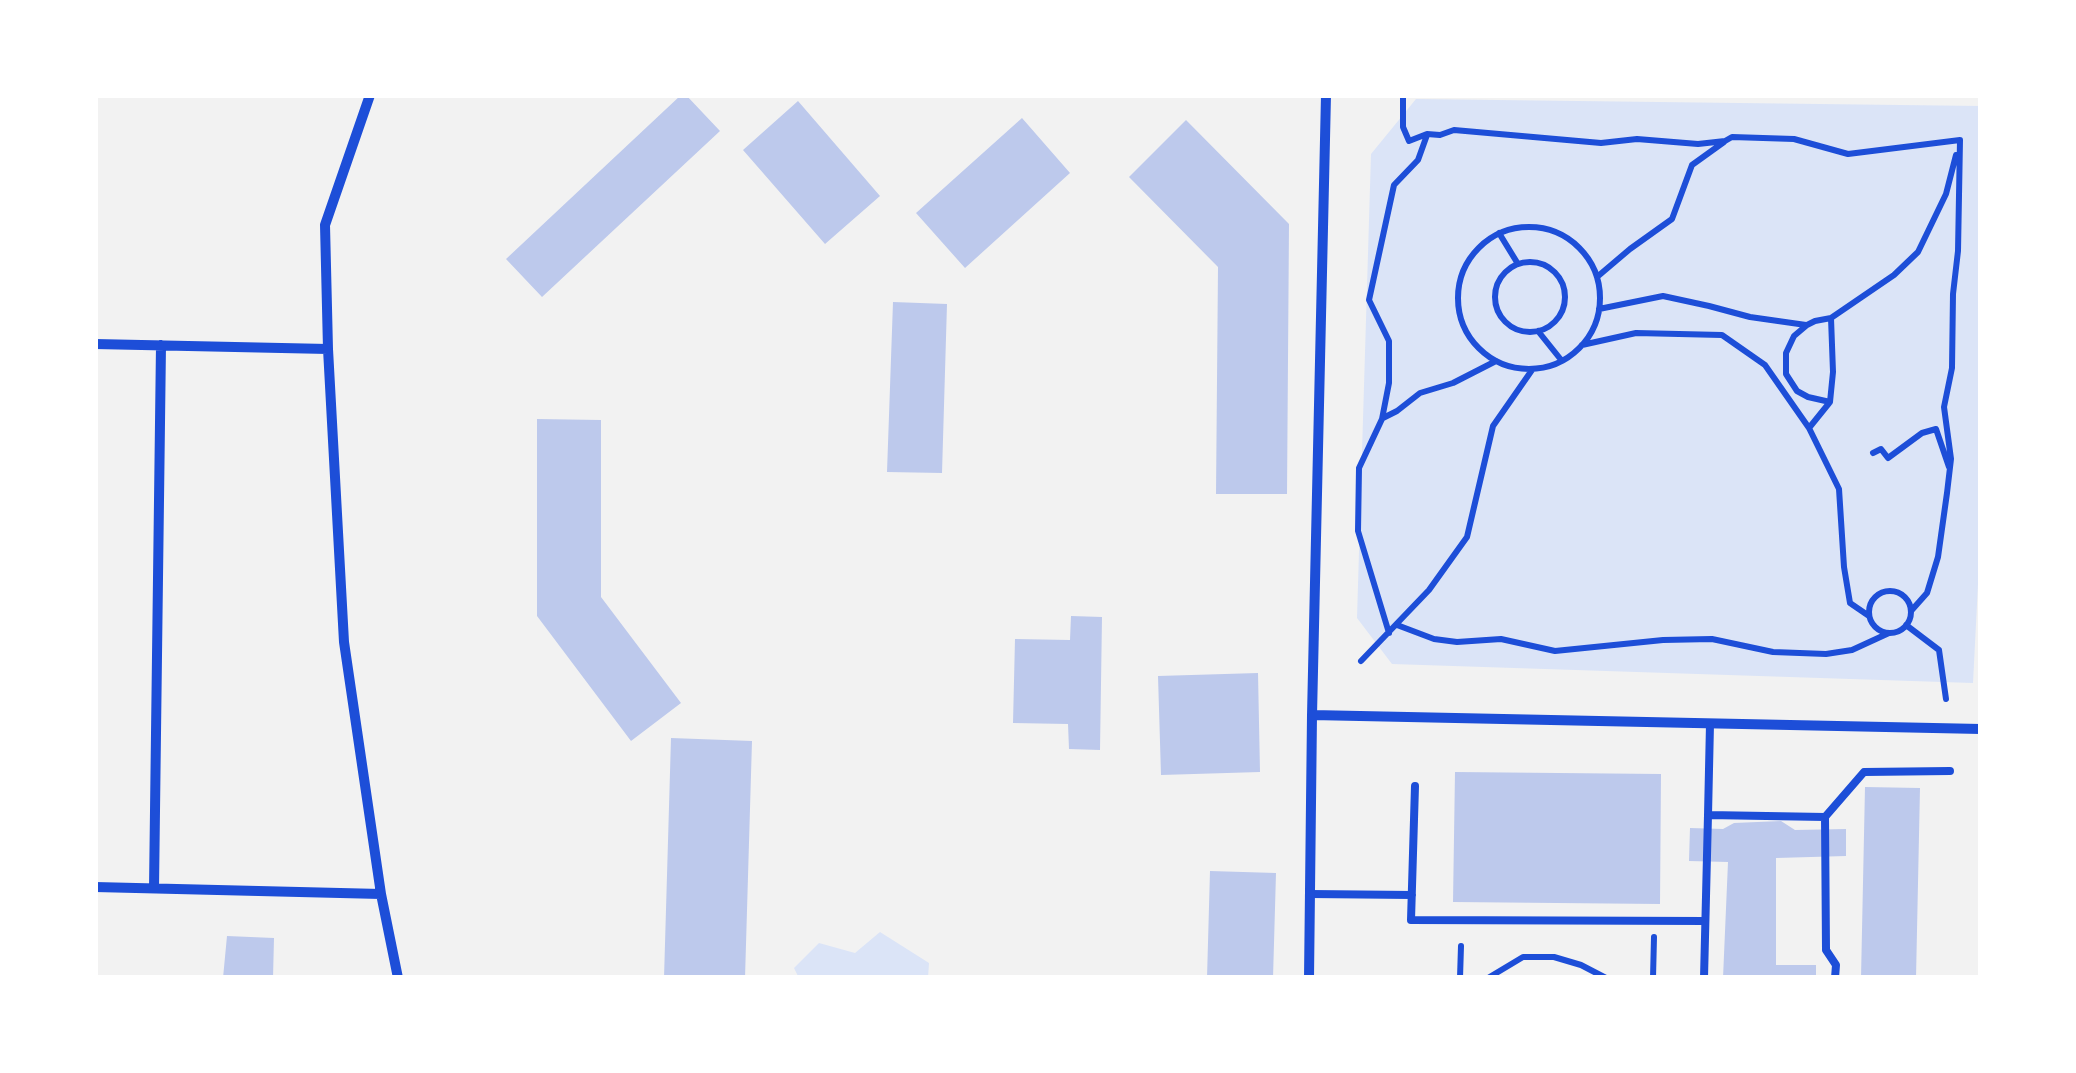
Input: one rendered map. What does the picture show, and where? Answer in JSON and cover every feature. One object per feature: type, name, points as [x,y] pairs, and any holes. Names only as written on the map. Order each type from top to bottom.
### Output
[{"type":"street","points":[[370,95],[325,225],[328,349],[344,642],[381,894],[398,978]]},
{"type":"street","points":[[1309,978],[1326,95]]},
{"type":"street","points":[[95,344],[328,349]]},
{"type":"street","points":[[154,888],[161,345]]},
{"type":"street","points":[[1312,715],[1981,729]]},
{"type":"street","points":[[95,887],[381,894]]},
{"type":"lane","points":[[1704,978],[1710,724]]},
{"type":"lane","points":[[1835,978],[1836,965],[1826,950],[1825,816],[1864,772],[1950,770]]},
{"type":"lane","points":[[1415,786],[1412,920],[1706,921]]},
{"type":"lane","points":[[1708,816],[1825,816]]},
{"type":"lane","points":[[1310,894],[1412,895]]},
{"type":"path","points":[[1403,95],[1402,127],[1409,142],[1427,134],[1454,130],[1602,144],[1637,139],[1698,144],[1725,141]]},
{"type":"path","points":[[1390,633],[1358,532],[1359,468],[1382,419],[1390,383],[1388,341],[1369,300],[1394,184],[1418,160],[1427,134]]},
{"type":"path","points":[[1597,277],[1672,219],[1692,165],[1732,136],[1794,138],[1848,154],[1960,140]]},
{"type":"path","points":[[1830,402],[1808,398],[1797,391],[1786,374],[1786,353],[1794,336],[1816,320],[1831,318],[1894,275],[1918,252],[1946,194],[1960,140]]},
{"type":"path","points":[[1582,345],[1636,333],[1722,335],[1766,365],[1809,428],[1838,489],[1850,602],[1869,616],[1876,628],[1895,632],[1906,625],[1910,610],[1927,594],[1938,557],[1950,468],[1944,407],[1952,368],[1960,140]]},
{"type":"path","points":[[1522,226],[1546,229],[1568,238],[1586,255],[1597,277],[1600,293],[1594,328],[1582,345],[1562,361],[1533,369],[1514,367],[1496,361],[1478,348],[1465,329],[1458,307],[1459,284],[1467,263],[1480,246],[1499,233],[1522,226]]},
{"type":"path","points":[[1499,233],[1518,264]]},
{"type":"path","points":[[1539,263],[1562,284],[1563,308],[1548,327],[1538,332],[1514,328],[1497,311],[1496,288],[1501,276],[1518,264],[1539,263]]},
{"type":"path","points":[[1599,309],[1663,296],[1750,317],[1807,325]]},
{"type":"path","points":[[1809,428],[1830,402],[1831,318]]},
{"type":"path","points":[[1538,332],[1562,361]]},
{"type":"path","points":[[1382,419],[1420,393],[1453,383],[1496,361]]},
{"type":"path","points":[[1361,662],[1429,590],[1468,537],[1492,426],[1533,369]]},
{"type":"path","points":[[1873,453],[1881,448],[1888,458],[1922,433],[1936,430],[1950,468]]},
{"type":"path","points":[[1869,616],[1874,598],[1890,590],[1902,594],[1910,610]]},
{"type":"path","points":[[1397,625],[1457,642],[1501,639],[1555,651],[1712,639],[1774,652],[1826,654],[1852,650],[1888,632]]},
{"type":"path","points":[[1906,625],[1938,650],[1946,699]]},
{"type":"path","points":[[1653,978],[1655,920]]},
{"type":"path","points":[[1460,978],[1461,946]]},
{"type":"path","points":[[1488,978],[1524,958],[1554,957],[1581,964],[1606,978]]},
{"type":"shaded area","points":[[1416,99],[1981,106],[1981,525],[1973,683],[1392,664],[1357,618],[1371,154]]},
{"type":"shaded area","points":[[880,932],[929,963],[928,978],[799,978],[794,968],[819,943],[855,953]]},
{"type":"building","points":[[681,95],[686,95],[720,131],[542,297],[506,259]]},
{"type":"building","points":[[798,101],[880,196],[825,244],[743,150]]},
{"type":"building","points":[[1022,118],[1070,173],[965,268],[916,213]]},
{"type":"building","points":[[1186,120],[1289,224],[1287,494],[1216,494],[1218,267],[1129,177]]},
{"type":"building","points":[[893,302],[947,304],[942,473],[887,472]]},
{"type":"building","points":[[537,419],[601,420],[601,597],[681,703],[631,741],[537,616]]},
{"type":"building","points":[[1071,616],[1102,617],[1100,750],[1069,749],[1068,724],[1013,723],[1015,639],[1070,640]]},
{"type":"building","points":[[1258,673],[1260,772],[1161,775],[1158,676]]},
{"type":"building","points":[[671,738],[752,741],[745,978],[664,978]]},
{"type":"building","points":[[1455,772],[1661,774],[1660,904],[1453,902]]},
{"type":"building","points":[[1865,787],[1920,788],[1916,978],[1861,978]]},
{"type":"building","points":[[1781,821],[1795,830],[1846,829],[1846,856],[1776,858],[1776,965],[1816,965],[1816,978],[1723,978],[1728,862],[1689,861],[1690,828],[1723,829],[1734,823]]},
{"type":"building","points":[[1210,871],[1276,873],[1273,978],[1207,978]]},
{"type":"building","points":[[227,936],[274,938],[273,978],[223,978]]}]
